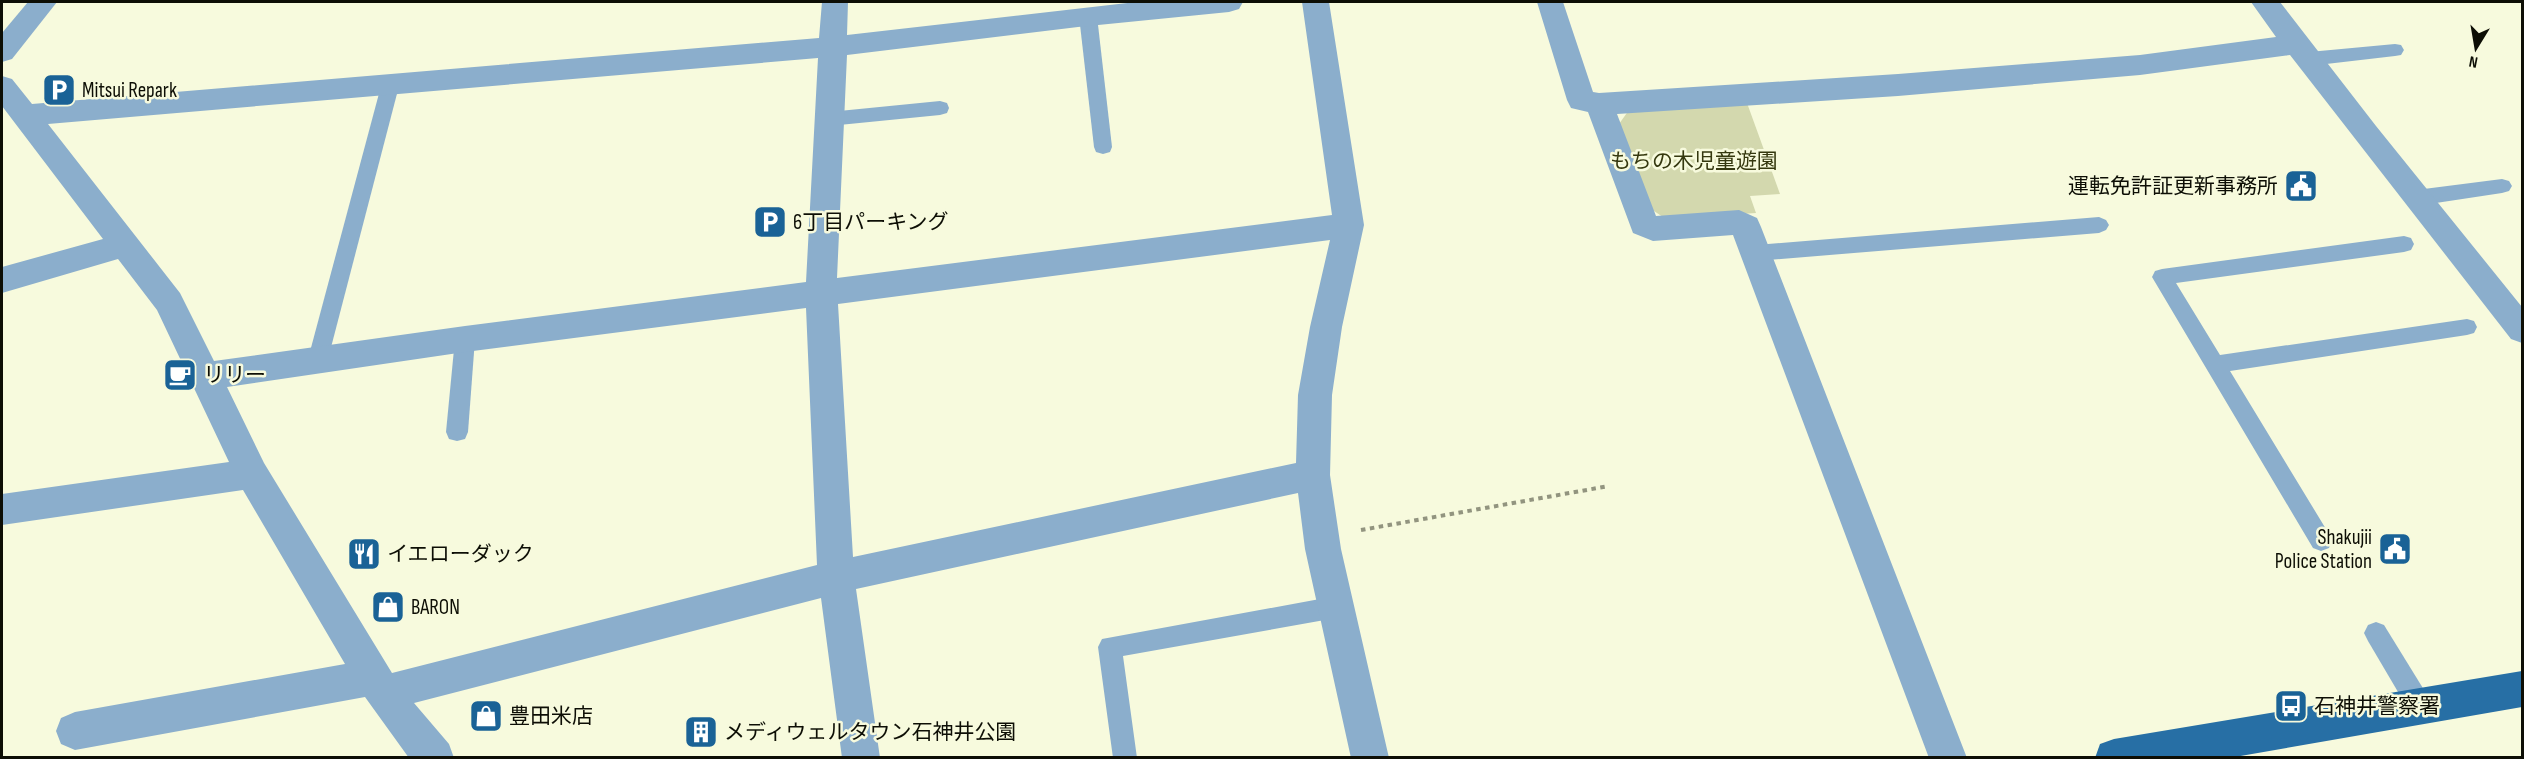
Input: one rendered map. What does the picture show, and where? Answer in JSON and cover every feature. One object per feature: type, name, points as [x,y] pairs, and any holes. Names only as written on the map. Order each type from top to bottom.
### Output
[{"type":"main road","points":[[2114,758],[2523,689]]},
{"type":"street","points":[[2,52],[43,2]]},
{"type":"street","points":[[835,2],[821,293],[836,577],[861,758]]},
{"type":"street","points":[[26,115],[833,47],[1081,11],[1229,2]]},
{"type":"street","points":[[1316,2],[1349,225],[1326,327],[1315,395],[1313,475],[1336,607],[1370,758]]},
{"type":"street","points":[[1550,2],[1581,100],[1599,104],[1898,85],[2304,51]]},
{"type":"street","points":[[2265,2],[2416,198],[2523,330]]},
{"type":"street","points":[[2,86],[169,302],[252,474],[378,685],[412,732],[435,758]]},
{"type":"street","points":[[1599,104],[1644,224],[1653,229],[1739,222],[1746,227],[1948,758]]},
{"type":"street","points":[[206,376],[465,339],[1349,225]]},
{"type":"street","points":[[2,280],[124,244]]},
{"type":"street","points":[[2,510],[252,474]]},
{"type":"street","points":[[75,731],[378,685],[836,577],[1313,475]]},
{"type":"lane","points":[[1081,11],[1103,147]]},
{"type":"lane","points":[[2304,51],[2395,50]]},
{"type":"lane","points":[[318,359],[390,86]]},
{"type":"lane","points":[[829,119],[940,108]]},
{"type":"lane","points":[[2416,198],[2502,186]]},
{"type":"lane","points":[[1756,253],[2099,225]]},
{"type":"lane","points":[[2321,541],[2162,277],[2404,244]]},
{"type":"lane","points":[[2214,365],[2467,327]]},
{"type":"lane","points":[[458,432],[465,339]]},
{"type":"lane","points":[[1125,758],[1110,647],[1336,607]]},
{"type":"lane","points":[[2376,633],[2420,706]]},
{"type":"path","points":[[1322,537],[1609,486]]},
{"type":"green space","name":"もちの木児童遊園","points":[[1747,103],[1780,194],[1750,196],[1756,213],[1666,219],[1648,207],[1619,124],[1629,110]]},
{"type":"place","name":"Mitsui Repark","points":[[59,90]]},
{"type":"place","name":"運転免許証更新事務所","points":[[2301,186]]},
{"type":"place","name":"6丁目パーキング","points":[[770,222]]},
{"type":"place","name":"リリー","points":[[180,375]]},
{"type":"place","name":"Shakujii Police Station","points":[[2395,549]]},
{"type":"place","name":"イエローダック","points":[[364,554]]},
{"type":"place","name":"BARON","points":[[388,607]]},
{"type":"place","name":"石神井警察署","points":[[2291,706]]},
{"type":"place","name":"豊田米店","points":[[486,716]]},
{"type":"place","name":"メディウェルタウン石神井公園","points":[[701,732]]}]
